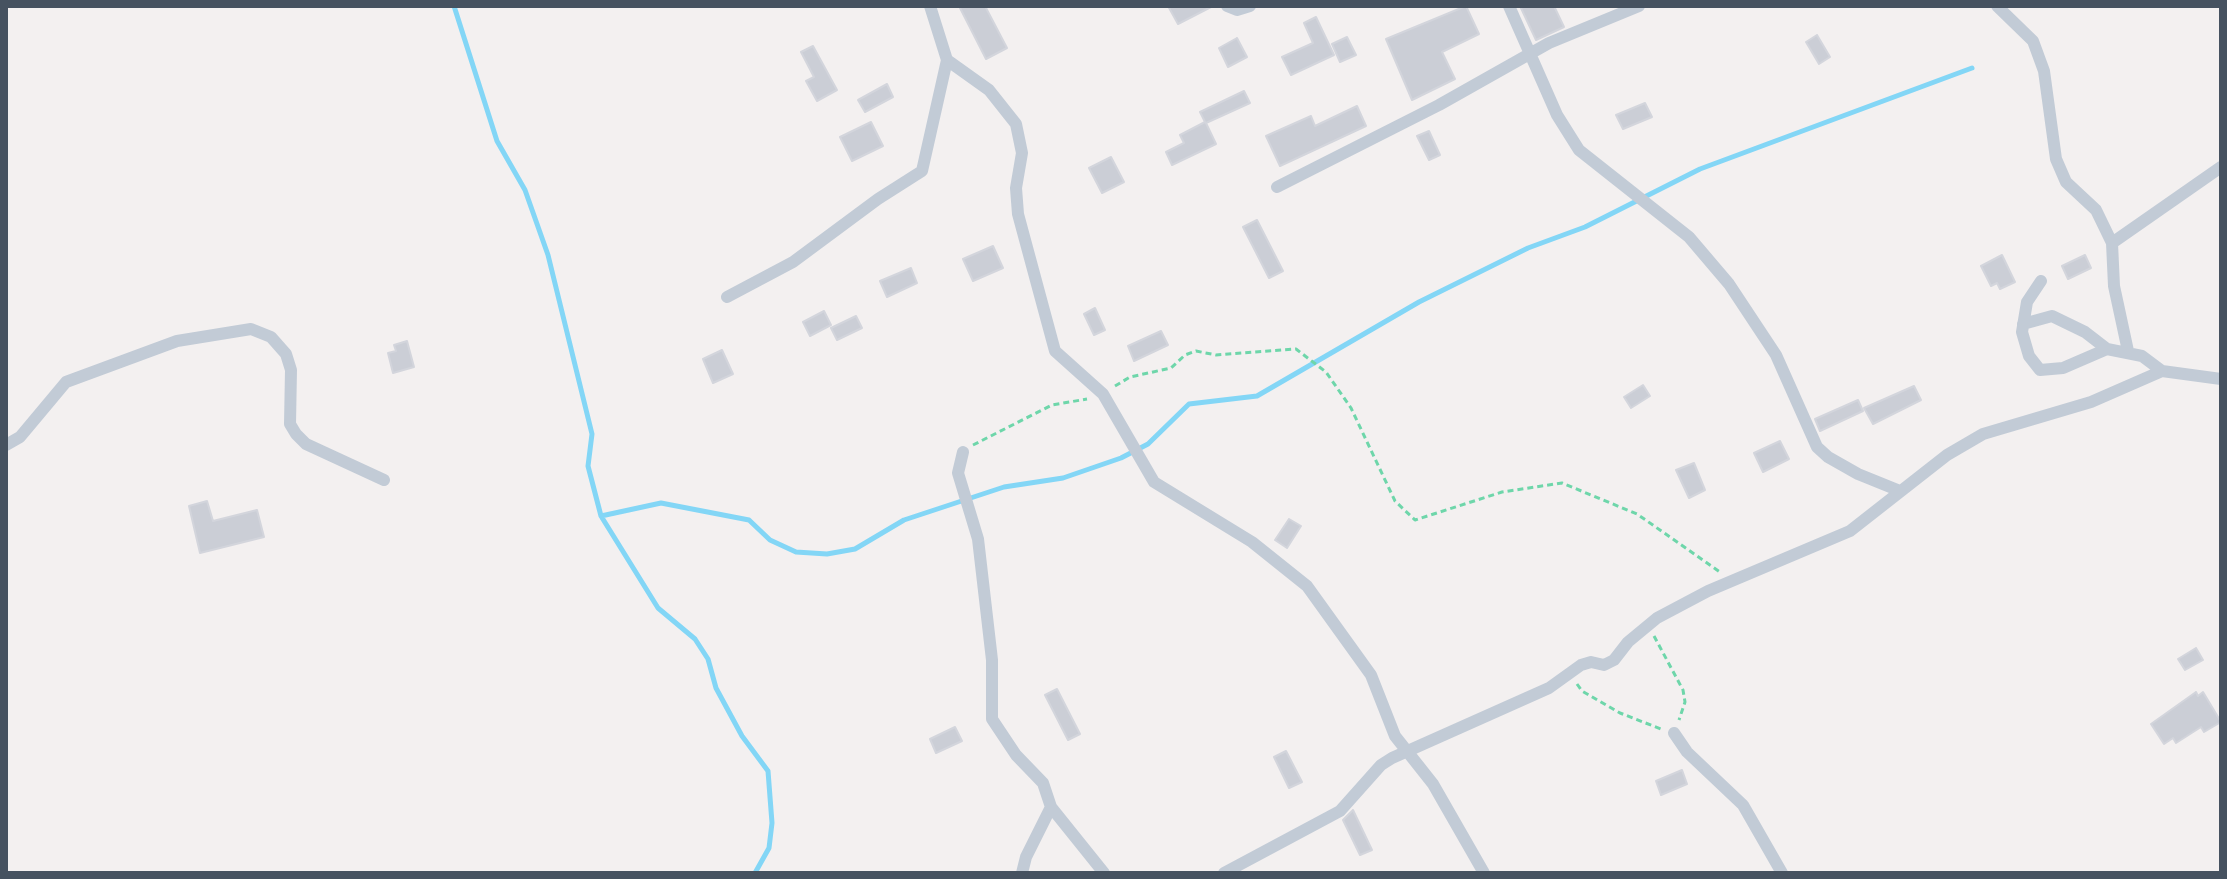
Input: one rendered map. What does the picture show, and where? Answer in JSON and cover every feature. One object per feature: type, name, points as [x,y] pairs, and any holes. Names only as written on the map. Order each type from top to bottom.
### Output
[{"type":"street","points":[[727,297],[793,262],[922,171],[947,60],[930,6]]},
{"type":"street","points":[[1227,6],[1237,10],[1250,6]]},
{"type":"street","points":[[1509,6],[1557,115],[1579,150],[1689,237],[1729,284],[1769,341],[1800,403],[1817,447],[1858,474],[1900,491]]},
{"type":"street","points":[[1277,187],[1529,55],[1639,6]]},
{"type":"street","points":[[1997,6],[2033,41],[2044,71],[2056,159],[2066,182],[2096,210],[2112,243],[2114,286],[2128,351]]},
{"type":"street","points":[[947,60],[989,90],[1016,124],[1022,153],[1016,188],[1018,214],[1051,342],[1061,358],[1103,394],[1154,482],[1252,542],[1307,586],[1371,675],[1406,753],[1433,784],[1484,873]]},
{"type":"street","points":[[2112,243],[2221,167]]},
{"type":"street","points":[[2041,281],[2027,302],[2023,324],[2023,343],[2040,370],[2063,368],[2107,349],[2128,351],[2162,371],[2221,379]]},
{"type":"street","points":[[2023,324],[2052,316],[2085,332],[2107,349]]},
{"type":"street","points":[[6,445],[20,437],[66,382],[177,341],[251,329],[271,337],[286,354],[291,370],[290,424],[296,434],[306,444],[384,480]]},
{"type":"street","points":[[1224,873],[1340,811],[1381,765],[1549,688],[1586,663],[1604,665],[1614,660],[1628,642],[1657,618],[1732,581],[1850,531],[1947,455],[1983,434],[2091,402],[2162,371]]},
{"type":"street","points":[[963,452],[957,465],[958,479],[978,539],[992,660],[989,707],[992,719],[1016,755],[1043,783],[1051,807],[1104,873]]},
{"type":"street","points":[[1674,733],[1687,752],[1743,805],[1782,873]]},
{"type":"street","points":[[1022,873],[1026,857],[1051,807]]},
{"type":"path","points":[[963,452],[1052,405],[1078,403],[1103,394],[1130,377],[1171,368],[1185,355],[1196,351],[1216,355],[1296,349],[1326,372],[1351,408],[1391,493],[1408,517],[1415,520],[1429,518],[1502,492],[1562,483],[1637,514],[1732,581]]},
{"type":"path","points":[[1571,674],[1582,691],[1591,697],[1620,713],[1674,733],[1685,702],[1683,690],[1652,634],[1657,618]]},
{"type":"building","points":[[959,6],[985,6],[1007,48],[986,59]]},
{"type":"building","points":[[1168,6],[1213,6],[1178,24]]},
{"type":"building","points":[[1466,6],[1479,34],[1442,52],[1455,79],[1412,100],[1386,39]]},
{"type":"building","points":[[1520,6],[1554,6],[1564,27],[1536,40]]},
{"type":"building","points":[[1316,17],[1334,55],[1291,75],[1282,57],[1313,43],[1304,23]]},
{"type":"building","points":[[1817,35],[1830,57],[1819,64],[1806,42]]},
{"type":"building","points":[[1347,37],[1356,55],[1340,62],[1332,44]]},
{"type":"building","points":[[1237,38],[1247,57],[1228,67],[1219,48]]},
{"type":"building","points":[[813,46],[837,90],[817,101],[806,81],[814,77],[801,52]]},
{"type":"building","points":[[887,84],[893,97],[865,112],[858,100]]},
{"type":"building","points":[[1244,91],[1250,103],[1206,123],[1216,144],[1172,165],[1166,152],[1184,143],[1180,135],[1205,122],[1200,112]]},
{"type":"building","points":[[1645,103],[1652,117],[1623,129],[1616,115]]},
{"type":"building","points":[[1357,106],[1366,126],[1280,166],[1266,136],[1311,116],[1315,126]]},
{"type":"building","points":[[871,122],[883,146],[852,161],[840,137]]},
{"type":"building","points":[[1429,131],[1440,155],[1429,160],[1417,136]]},
{"type":"building","points":[[1111,157],[1124,182],[1102,193],[1089,168]]},
{"type":"building","points":[[1257,220],[1283,271],[1269,278],[1243,227]]},
{"type":"building","points":[[993,246],[1003,268],[973,281],[963,259]]},
{"type":"building","points":[[2002,255],[2015,282],[2000,289],[1997,283],[1991,286],[1981,266]]},
{"type":"building","points":[[2085,255],[2091,268],[2068,279],[2062,266]]},
{"type":"building","points":[[911,268],[917,283],[887,297],[880,281]]},
{"type":"building","points":[[1095,308],[1105,330],[1094,335],[1084,314]]},
{"type":"building","points":[[824,311],[831,325],[810,336],[803,322]]},
{"type":"building","points":[[856,316],[862,328],[837,340],[831,328]]},
{"type":"building","points":[[1161,331],[1168,345],[1134,361],[1128,346]]},
{"type":"building","points":[[407,341],[414,367],[393,373],[388,353],[396,351],[394,345]]},
{"type":"building","points":[[722,350],[733,374],[713,383],[703,359]]},
{"type":"building","points":[[1643,385],[1650,396],[1631,408],[1624,397]]},
{"type":"building","points":[[1914,386],[1921,400],[1873,424],[1864,408]]},
{"type":"building","points":[[1858,400],[1863,411],[1820,431],[1815,419]]},
{"type":"building","points":[[1780,441],[1789,459],[1763,472],[1754,453]]},
{"type":"building","points":[[1694,463],[1705,490],[1689,498],[1676,470]]},
{"type":"building","points":[[207,501],[213,521],[257,510],[264,537],[200,553],[189,506]]},
{"type":"building","points":[[1289,519],[1301,526],[1287,548],[1275,540]]},
{"type":"building","points":[[2196,648],[2203,660],[2185,670],[2178,659]]},
{"type":"building","points":[[1057,689],[1080,734],[1068,740],[1045,695]]},
{"type":"building","points":[[2196,692],[2198,696],[2203,692],[2221,722],[2204,732],[2201,727],[2176,743],[2173,738],[2164,744],[2151,724]]},
{"type":"building","points":[[955,727],[962,741],[936,753],[930,739]]},
{"type":"building","points":[[1286,751],[1302,782],[1289,788],[1274,757]]},
{"type":"building","points":[[1682,770],[1687,784],[1661,795],[1656,781]]},
{"type":"building","points":[[1353,810],[1372,850],[1360,855],[1343,820]]},
{"type":"waterway","points":[[454,6],[497,141],[525,190],[548,255],[592,434],[588,466],[601,516],[658,608],[695,639],[708,659],[716,688],[742,736],[768,771],[772,823],[769,848],[755,873]]},
{"type":"waterway","points":[[601,516],[661,503],[749,520],[770,540],[796,552],[827,554],[855,549],[904,520],[1004,487],[1063,478],[1121,458],[1148,444],[1189,404],[1257,396],[1419,302],[1528,248],[1585,227],[1700,169],[1972,68]]}]
